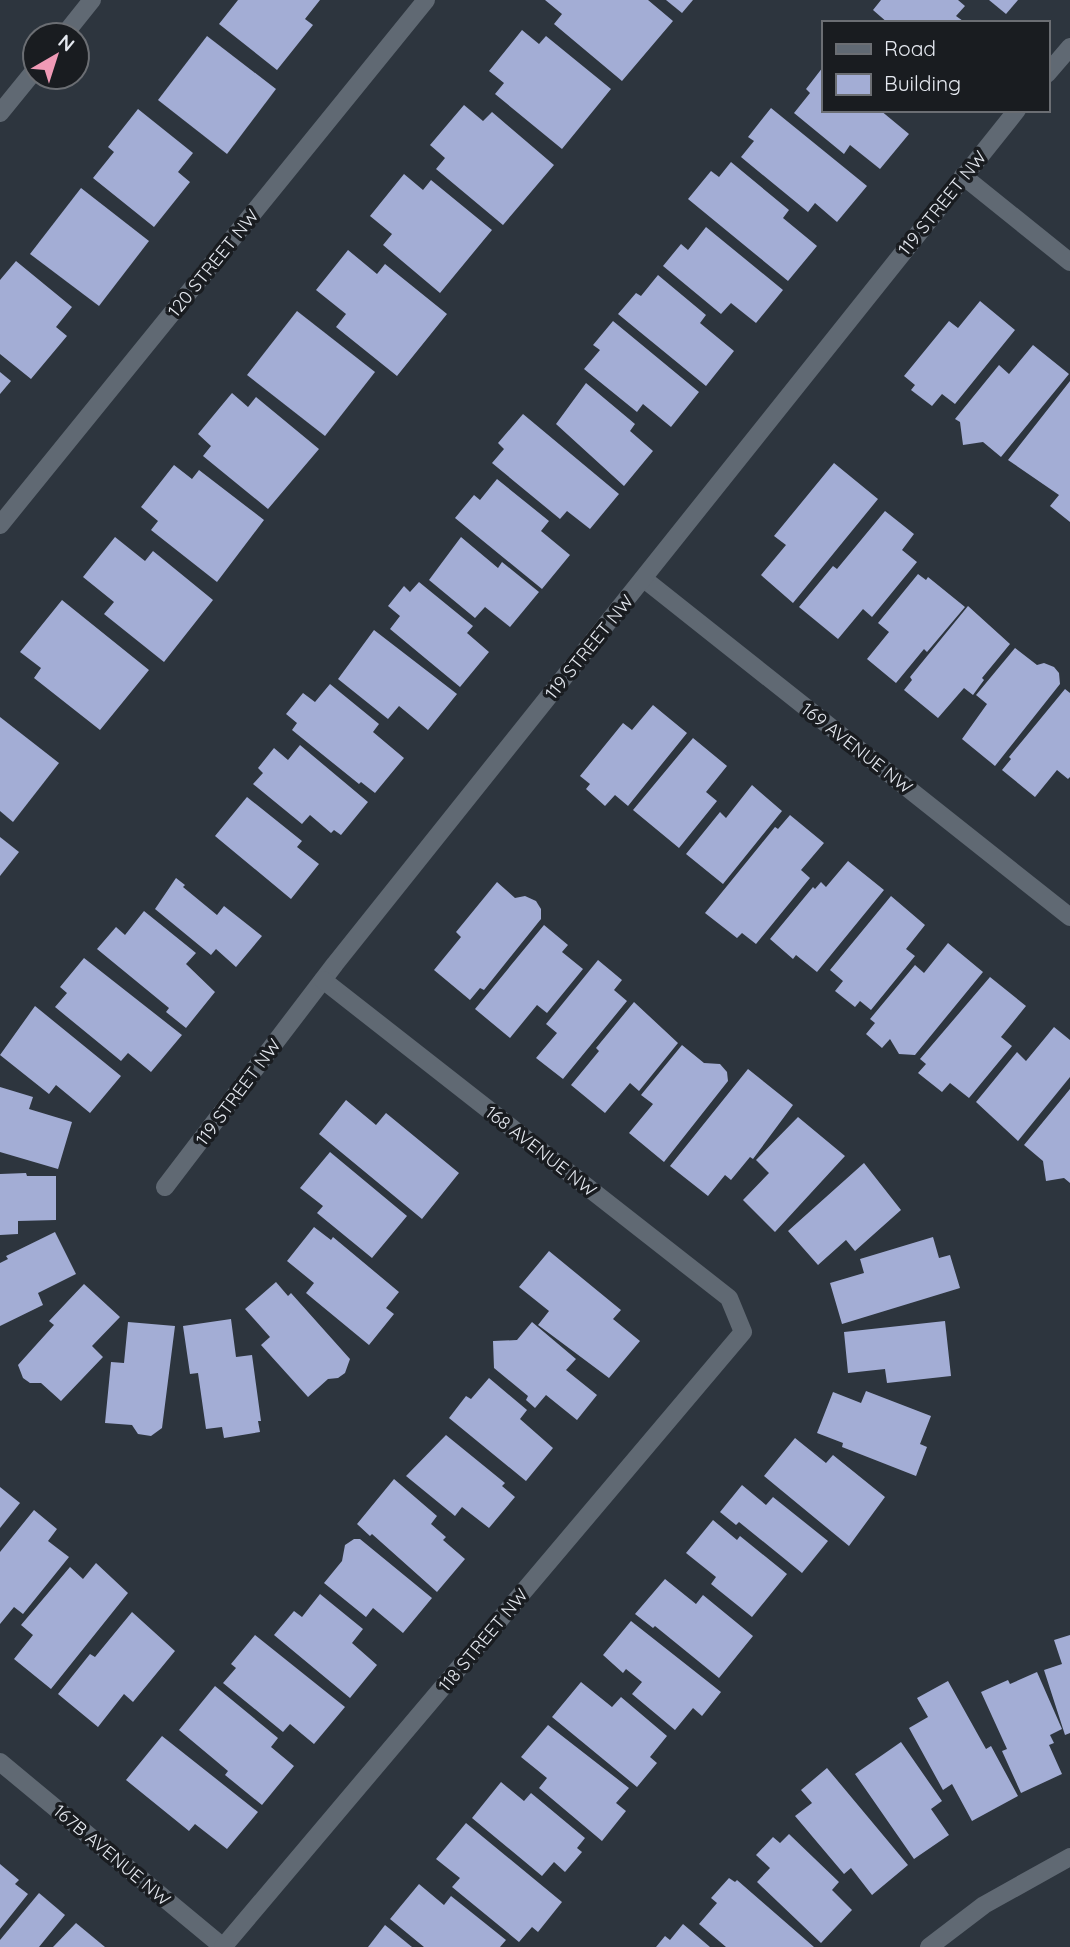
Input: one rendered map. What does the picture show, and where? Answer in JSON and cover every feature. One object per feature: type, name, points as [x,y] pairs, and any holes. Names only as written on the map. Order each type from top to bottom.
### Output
[{"type":"street","points":[[75,21],[92,0]]},
{"type":"street","name":"120 STREET NW","points":[[0,526],[426,0]]},
{"type":"street","points":[[1049,72],[1070,47]]},
{"type":"street","points":[[0,113],[21,87]]},
{"type":"street","name":"119 STREET NW","points":[[165,1187],[323,980],[1015,112]]},
{"type":"street","points":[[962,176],[1070,262]]},
{"type":"street","name":"169 AVENUE NW","points":[[643,579],[1070,917]]},
{"type":"street","name":"168 AVENUE NW","points":[[323,980],[729,1298],[743,1332]]},
{"type":"street","name":"118 STREET NW","points":[[223,1947],[743,1332]]},
{"type":"street","name":"167B AVENUE NW","points":[[0,1762],[223,1947]]},
{"type":"street","points":[[929,1947],[984,1905],[1070,1857]]},
{"type":"building","points":[[238,0],[320,0],[305,19],[313,25],[277,70],[219,24]]},
{"type":"building","points":[[545,0],[648,0],[673,21],[622,81],[554,24],[562,14]]},
{"type":"building","points":[[666,0],[693,0],[682,13]]},
{"type":"building","points":[[881,0],[958,0],[965,6],[956,16],[963,21],[886,21],[873,10]]},
{"type":"building","points":[[989,0],[1018,0],[1006,14]]},
{"type":"building","points":[[522,30],[539,44],[546,36],[611,89],[562,149],[495,94],[504,83],[489,71]]},
{"type":"building","points":[[207,36],[276,89],[227,154],[158,100]]},
{"type":"building","points":[[822,68],[822,112],[882,112],[909,134],[880,169],[850,145],[844,154],[794,113],[810,93],[806,89]]},
{"type":"building","points":[[464,105],[483,121],[492,112],[554,165],[503,225],[436,169],[445,158],[430,145]]},
{"type":"building","points":[[771,108],[867,186],[837,222],[815,203],[808,212],[741,157],[754,141],[748,137]]},
{"type":"building","points":[[138,109],[193,153],[178,172],[190,182],[154,227],[93,178],[114,152],[108,147]]},
{"type":"building","points":[[731,162],[789,210],[783,218],[817,246],[788,281],[688,199],[711,171],[719,177]]},
{"type":"building","points":[[404,174],[423,190],[431,180],[492,230],[440,293],[383,245],[392,234],[370,216]]},
{"type":"building","points":[[81,188],[149,241],[99,306],[30,254]]},
{"type":"building","points":[[706,227],[783,290],[756,323],[731,303],[721,314],[663,266],[681,244],[688,250]]},
{"type":"building","points":[[348,250],[377,274],[385,264],[447,314],[397,376],[336,327],[346,314],[316,290]]},
{"type":"building","points":[[16,261],[72,307],[56,327],[67,336],[31,379],[0,354],[0,280]]},
{"type":"building","points":[[658,275],[706,315],[700,323],[734,351],[706,386],[618,314],[636,293],[641,296]]},
{"type":"building","points":[[980,301],[1015,330],[955,404],[942,394],[932,406],[911,390],[915,385],[904,376],[949,321],[958,328]]},
{"type":"building","points":[[297,311],[375,372],[325,436],[247,375]]},
{"type":"building","points":[[613,321],[699,392],[671,427],[643,404],[637,412],[584,369],[600,350],[593,345]]},
{"type":"building","points":[[1033,345],[1069,374],[1001,457],[983,442],[963,445],[960,422],[955,419],[999,365],[1009,374]]},
{"type":"building","points":[[0,372],[11,381],[0,394]]},
{"type":"building","points":[[1070,381],[1070,522],[1050,506],[1059,495],[1008,460]]},
{"type":"building","points":[[586,383],[635,424],[630,431],[653,451],[624,486],[556,424]]},
{"type":"building","points":[[232,393],[248,407],[256,397],[319,449],[268,509],[203,456],[211,446],[198,434]]},
{"type":"building","points":[[523,414],[619,494],[590,529],[567,511],[560,519],[492,463],[504,449],[498,443]]},
{"type":"building","points":[[834,463],[878,499],[793,603],[761,575],[786,545],[774,536]]},
{"type":"building","points":[[174,465],[192,479],[199,470],[264,520],[217,582],[151,530],[158,521],[141,507]]},
{"type":"building","points":[[497,479],[549,521],[541,531],[570,555],[542,589],[455,518],[474,495],[480,500]]},
{"type":"building","points":[[885,511],[914,534],[902,550],[917,562],[872,617],[863,609],[838,639],[799,607],[833,566],[837,569]]},
{"type":"building","points":[[115,537],[145,561],[153,551],[213,600],[164,662],[104,614],[114,602],[83,577]]},
{"type":"building","points":[[461,537],[498,568],[502,562],[539,592],[510,627],[485,607],[475,618],[429,580]]},
{"type":"building","points":[[918,574],[926,580],[928,577],[965,607],[927,652],[924,649],[896,683],[867,659],[889,632],[878,623]]},
{"type":"building","points":[[419,582],[473,626],[467,633],[489,652],[460,687],[390,629],[400,616],[388,606],[404,586],[410,592]]},
{"type":"building","points":[[62,600],[149,670],[100,730],[34,678],[41,668],[20,652]]},
{"type":"building","points":[[968,606],[1010,644],[982,678],[984,680],[973,695],[964,688],[938,718],[904,690],[912,680],[910,677]]},
{"type":"building","points":[[374,630],[457,694],[428,730],[399,706],[388,719],[338,679]]},
{"type":"building","points":[[1015,648],[1037,665],[1044,663],[1054,667],[1059,673],[1060,684],[995,766],[962,739],[987,704],[976,695]]},
{"type":"building","points":[[330,684],[379,724],[373,732],[404,758],[375,793],[361,782],[359,784],[292,730],[297,723],[286,714],[303,693],[315,702]]},
{"type":"building","points":[[1065,689],[1070,693],[1070,777],[1068,779],[1057,770],[1035,797],[1002,770],[1011,759],[1009,757]]},
{"type":"building","points":[[653,705],[687,733],[628,806],[615,795],[605,806],[586,789],[590,784],[580,776],[623,723],[632,730]]},
{"type":"building","points":[[0,717],[59,763],[13,822],[0,811]]},
{"type":"building","points":[[693,738],[727,766],[706,792],[717,801],[679,848],[633,810]]},
{"type":"building","points":[[300,745],[368,802],[341,835],[334,830],[331,833],[310,815],[302,824],[253,784],[263,773],[258,768],[274,748],[288,760]]},
{"type":"building","points":[[752,785],[782,811],[723,884],[686,854],[720,812],[726,818]]},
{"type":"building","points":[[247,797],[302,841],[297,847],[319,864],[291,899],[215,836]]},
{"type":"building","points":[[790,815],[824,843],[801,870],[810,878],[756,944],[742,933],[737,938],[705,913],[775,827],[778,829]]},
{"type":"building","points":[[0,837],[19,852],[0,876]]},
{"type":"building","points":[[848,861],[884,890],[817,972],[796,955],[793,959],[770,939],[813,887],[815,889],[821,882],[826,887]]},
{"type":"building","points":[[176,878],[217,915],[224,906],[262,936],[236,967],[216,949],[211,955],[155,909]]},
{"type":"building","points":[[497,882],[515,898],[525,896],[536,901],[541,909],[541,919],[484,990],[480,988],[470,1000],[434,970],[461,937],[456,932]]},
{"type":"building","points":[[891,896],[925,925],[906,949],[915,956],[871,1010],[860,1001],[855,1007],[835,991],[843,981],[830,970]]},
{"type":"building","points":[[144,911],[196,953],[186,964],[215,992],[186,1028],[166,1012],[169,1008],[97,949],[116,927],[125,935]]},
{"type":"building","points":[[544,925],[568,945],[562,952],[583,969],[547,1013],[537,1005],[510,1038],[475,1009]]},
{"type":"building","points":[[948,943],[983,972],[915,1055],[899,1054],[890,1039],[882,1048],[866,1034],[875,1023],[870,1019],[915,965],[924,973]]},
{"type":"building","points":[[84,958],[182,1035],[151,1072],[128,1053],[121,1061],[55,1007],[67,993],[60,987]]},
{"type":"building","points":[[598,960],[622,980],[614,990],[627,1001],[563,1079],[536,1058],[557,1033],[546,1024]]},
{"type":"building","points":[[990,977],[1026,1006],[1001,1037],[1012,1046],[969,1098],[950,1083],[942,1092],[918,1073],[926,1064],[920,1059]]},
{"type":"building","points":[[634,1002],[678,1043],[639,1091],[630,1083],[605,1113],[571,1085],[599,1051],[596,1048]]},
{"type":"building","points":[[35,1006],[121,1076],[90,1113],[56,1085],[49,1094],[0,1055]]},
{"type":"building","points":[[1054,1027],[1070,1040],[1070,1077],[1018,1141],[976,1102],[1017,1052],[1026,1061]]},
{"type":"building","points":[[682,1045],[704,1063],[720,1064],[727,1072],[728,1081],[664,1162],[629,1133],[653,1104],[641,1095]]},
{"type":"building","points":[[748,1069],[793,1105],[753,1159],[750,1157],[731,1180],[725,1175],[708,1196],[670,1166]]},
{"type":"building","points":[[0,1087],[33,1097],[29,1109],[72,1122],[58,1169],[0,1152]]},
{"type":"building","points":[[1070,1089],[1070,1183],[1064,1178],[1046,1181],[1043,1161],[1024,1145]]},
{"type":"building","points":[[346,1100],[376,1125],[386,1113],[459,1173],[422,1219],[319,1134]]},
{"type":"building","points":[[798,1117],[845,1156],[775,1232],[743,1200],[769,1173],[756,1160]]},
{"type":"building","points":[[330,1152],[407,1216],[372,1258],[317,1213],[323,1206],[300,1188]]},
{"type":"building","points":[[864,1163],[901,1210],[855,1251],[846,1240],[818,1265],[788,1231]]},
{"type":"building","points":[[26,1173],[27,1176],[56,1176],[56,1220],[18,1221],[18,1234],[0,1235],[0,1174]]},
{"type":"building","points":[[314,1227],[331,1240],[333,1237],[399,1292],[386,1308],[394,1314],[369,1345],[306,1293],[314,1283],[287,1261]]},
{"type":"building","points":[[55,1232],[76,1274],[38,1293],[43,1305],[0,1326],[0,1263],[8,1259],[6,1256]]},
{"type":"building","points":[[933,1237],[939,1258],[950,1255],[960,1288],[842,1324],[830,1283],[864,1273],[860,1259]]},
{"type":"building","points":[[549,1251],[621,1310],[613,1319],[640,1341],[609,1378],[538,1325],[549,1311],[519,1287]]},
{"type":"building","points":[[276,1282],[288,1296],[291,1293],[350,1359],[345,1373],[338,1378],[328,1379],[308,1397],[261,1345],[270,1337],[245,1309]]},
{"type":"building","points":[[84,1284],[120,1317],[92,1346],[103,1357],[61,1401],[41,1383],[30,1383],[23,1378],[18,1365],[54,1325],[49,1321]]},
{"type":"building","points":[[231,1319],[236,1357],[252,1355],[261,1421],[258,1421],[260,1432],[224,1438],[222,1427],[206,1429],[198,1373],[190,1374],[183,1326]]},
{"type":"building","points":[[945,1321],[951,1376],[887,1383],[885,1369],[848,1373],[844,1332]]},
{"type":"building","points":[[128,1322],[175,1326],[162,1428],[151,1436],[138,1434],[132,1425],[105,1423],[111,1362],[124,1363]]},
{"type":"building","points":[[532,1322],[576,1359],[566,1370],[597,1395],[577,1420],[546,1395],[535,1408],[526,1400],[528,1396],[494,1368],[493,1341],[517,1340]]},
{"type":"building","points":[[489,1378],[527,1410],[520,1419],[553,1448],[526,1481],[449,1418],[466,1396],[471,1399]]},
{"type":"building","points":[[866,1391],[931,1416],[920,1444],[927,1447],[916,1476],[842,1447],[843,1443],[817,1433],[833,1392],[861,1403]]},
{"type":"building","points":[[446,1435],[505,1483],[502,1486],[515,1497],[489,1528],[462,1507],[455,1516],[406,1476]]},
{"type":"building","points":[[795,1438],[826,1463],[833,1455],[885,1497],[849,1546],[764,1476]]},
{"type":"building","points":[[394,1479],[437,1516],[431,1524],[446,1537],[443,1540],[465,1559],[437,1592],[357,1524]]},
{"type":"building","points":[[742,1485],[766,1505],[773,1497],[828,1541],[802,1573],[739,1522],[736,1525],[720,1512]]},
{"type":"building","points":[[0,1487],[20,1503],[0,1528]]},
{"type":"building","points":[[34,1510],[57,1529],[48,1541],[69,1557],[23,1614],[14,1607],[0,1624],[0,1552]]},
{"type":"building","points":[[713,1520],[737,1540],[740,1536],[787,1574],[752,1617],[711,1584],[716,1577],[686,1553]]},
{"type":"building","points":[[354,1539],[360,1539],[432,1598],[403,1633],[373,1608],[366,1617],[324,1583],[342,1561],[345,1545]]},
{"type":"building","points":[[96,1563],[128,1593],[51,1689],[14,1659],[33,1635],[21,1625],[70,1567],[83,1579]]},
{"type":"building","points":[[665,1579],[696,1604],[703,1595],[753,1636],[719,1678],[655,1626],[653,1628],[635,1614]]},
{"type":"building","points":[[320,1594],[363,1629],[352,1643],[377,1665],[350,1698],[274,1635],[294,1611],[302,1617]]},
{"type":"building","points":[[132,1612],[175,1651],[133,1702],[124,1694],[98,1727],[58,1694],[90,1654],[95,1657]]},
{"type":"building","points":[[631,1621],[721,1692],[702,1716],[693,1708],[675,1730],[632,1694],[642,1682],[626,1669],[623,1673],[603,1655]]},
{"type":"building","points":[[255,1635],[345,1707],[314,1744],[290,1724],[283,1732],[223,1683],[236,1668],[231,1664]]},
{"type":"building","points":[[1070,1635],[1070,1733],[1065,1735],[1044,1670],[1062,1664],[1054,1640]]},
{"type":"building","points":[[1037,1672],[1062,1729],[1050,1735],[1054,1743],[1049,1745],[1062,1774],[1021,1793],[1002,1751],[1007,1749],[981,1692],[1008,1680],[1010,1684]]},
{"type":"building","points":[[948,1681],[986,1749],[991,1746],[1018,1796],[972,1821],[952,1784],[943,1790],[909,1728],[928,1717],[917,1698]]},
{"type":"building","points":[[581,1682],[612,1707],[621,1697],[667,1736],[650,1757],[657,1763],[637,1787],[552,1717]]},
{"type":"building","points":[[215,1686],[278,1738],[271,1747],[294,1766],[262,1805],[225,1775],[228,1771],[179,1730]]},
{"type":"building","points":[[548,1725],[629,1788],[616,1803],[626,1811],[602,1841],[539,1788],[547,1778],[521,1757]]},
{"type":"building","points":[[162,1736],[258,1812],[227,1849],[195,1824],[189,1831],[126,1780]]},
{"type":"building","points":[[901,1742],[942,1801],[931,1809],[949,1835],[914,1859],[855,1774]]},
{"type":"building","points":[[827,1768],[908,1865],[872,1895],[851,1868],[844,1874],[795,1816],[812,1803],[801,1790]]},
{"type":"building","points":[[501,1782],[524,1801],[531,1793],[585,1838],[577,1848],[582,1852],[565,1872],[554,1862],[542,1876],[472,1818]]},
{"type":"building","points":[[466,1823],[562,1902],[538,1932],[532,1927],[519,1942],[452,1887],[460,1878],[436,1859]]},
{"type":"building","points":[[789,1834],[839,1882],[832,1890],[852,1910],[821,1943],[757,1882],[770,1868],[756,1855],[773,1837],[780,1843]]},
{"type":"building","points":[[0,1864],[19,1880],[15,1884],[28,1894],[0,1929]]},
{"type":"building","points":[[729,1878],[735,1882],[737,1880],[814,1947],[726,1947],[699,1924],[717,1903],[711,1898]]},
{"type":"building","points":[[419,1884],[444,1905],[451,1896],[506,1940],[500,1947],[424,1947],[390,1919]]},
{"type":"building","points":[[39,1893],[65,1915],[39,1947],[0,1947],[0,1940]]},
{"type":"building","points":[[76,1923],[105,1947],[53,1947]]},
{"type":"building","points":[[683,1924],[710,1947],[656,1947],[665,1936],[670,1940]]},
{"type":"building","points":[[385,1925],[412,1947],[368,1947]]}]
